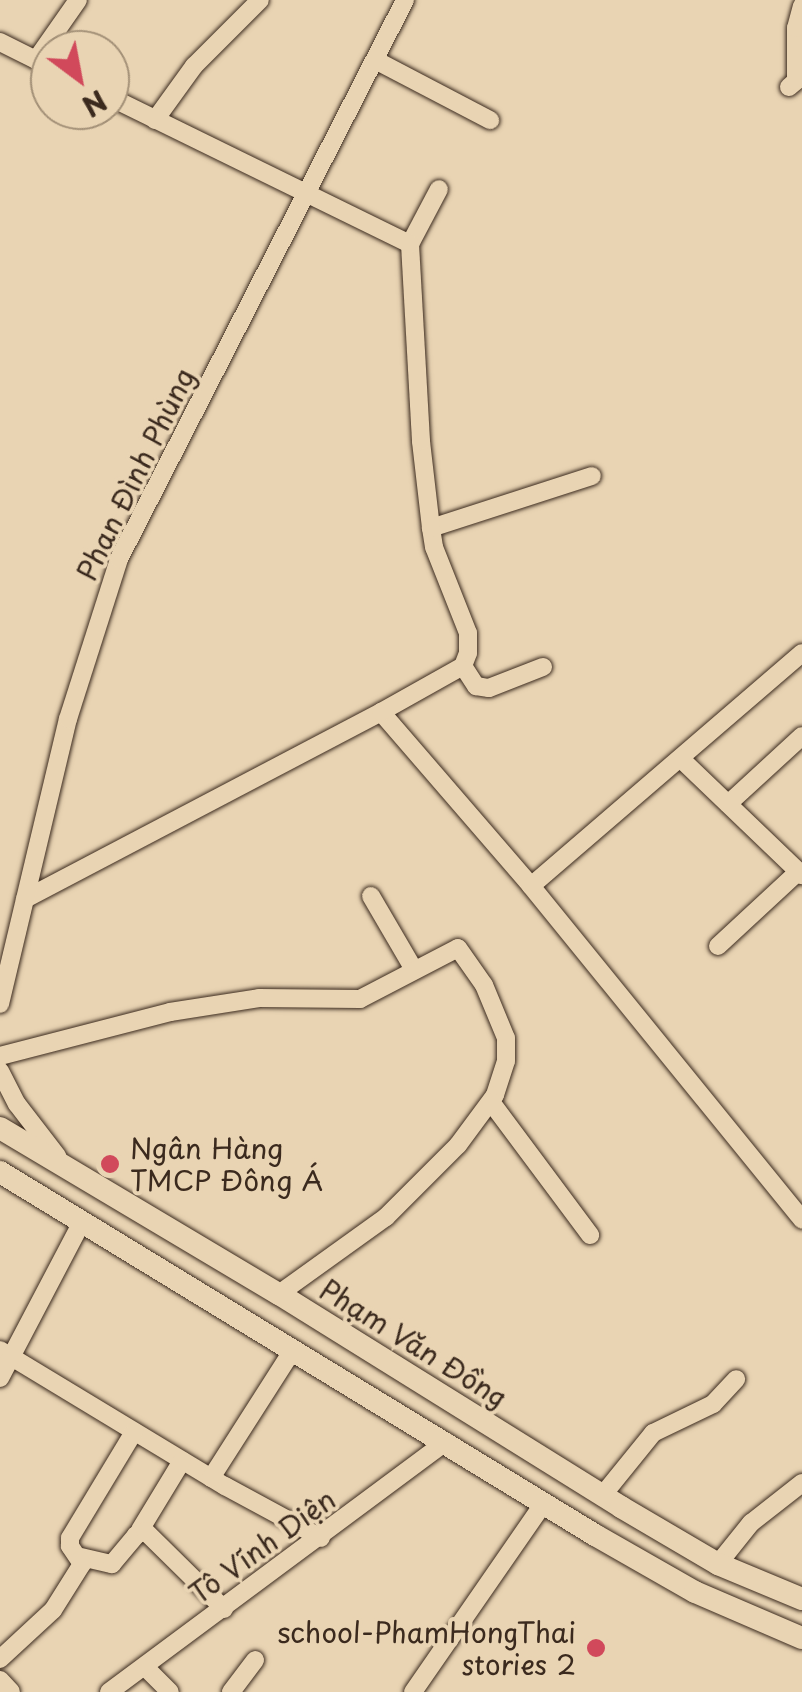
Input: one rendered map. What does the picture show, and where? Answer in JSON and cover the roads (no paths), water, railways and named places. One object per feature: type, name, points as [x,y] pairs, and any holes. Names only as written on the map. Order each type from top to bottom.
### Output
[{"type":"main road","name":"Phạm Văn Đồng","points":[[6,1132],[279,1294],[718,1564],[802,1598]]},
{"type":"main road","points":[[0,1172],[695,1592],[802,1638]]},
{"type":"main road","points":[[446,1442],[467,1411]]},
{"type":"street","points":[[62,30],[78,0]]},
{"type":"street","points":[[155,120],[194,66],[260,0]]},
{"type":"street","name":"Phan Đình Phùng","points":[[0,1004],[68,719],[120,559],[405,0]]},
{"type":"street","points":[[789,87],[796,81],[796,28],[802,6]]},
{"type":"street","points":[[0,42],[30,57]]},
{"type":"street","points":[[375,60],[490,120]]},
{"type":"street","points":[[130,107],[410,244]]},
{"type":"street","points":[[438,189],[410,244],[421,441],[434,547],[468,634],[463,666],[476,686],[490,688],[543,667]]},
{"type":"street","points":[[432,528],[592,476]]},
{"type":"street","points":[[531,886],[802,652]]},
{"type":"street","points":[[25,900],[463,666]]},
{"type":"street","points":[[381,712],[531,886],[802,1220]]},
{"type":"street","points":[[728,804],[802,736]]},
{"type":"street","points":[[681,758],[800,873],[718,946]]},
{"type":"street","points":[[371,896],[413,968]]},
{"type":"street","points":[[0,1056],[139,1018],[208,1006],[260,998],[360,999],[413,968],[458,948],[484,985],[507,1046],[502,1076],[491,1102],[458,1145],[386,1216],[279,1294]]},
{"type":"street","points":[[0,1072],[34,1128],[72,1170]]},
{"type":"street","points":[[491,1102],[590,1235]]},
{"type":"street","points":[[0,1110],[6,1132]]},
{"type":"street","points":[[0,1378],[6,1353],[82,1222]]},
{"type":"street","points":[[211,1478],[293,1350]]},
{"type":"street","points":[[6,1353],[182,1461],[321,1538]]},
{"type":"street","points":[[602,1496],[652,1433],[713,1404],[736,1379]]},
{"type":"street","points":[[0,1659],[53,1610],[82,1564],[70,1546],[70,1538],[134,1432]]},
{"type":"street","name":"Tô Vĩnh Diện","points":[[109,1692],[446,1442]]},
{"type":"street","points":[[81,1558],[112,1564],[140,1530],[182,1461]]},
{"type":"street","points":[[718,1564],[751,1523],[802,1483]]},
{"type":"street","points":[[414,1692],[544,1503]]},
{"type":"street","points":[[140,1530],[224,1609]]},
{"type":"street","points":[[231,1692],[256,1660]]},
{"type":"street","points":[[145,1667],[170,1692]]},
{"type":"street","points":[[0,1680],[11,1692]]},
{"type":"place","name":"Ngân Hàng TMCP Đông Á","points":[[110,1164]]},
{"type":"place","name":"school-PhamHongThai stories 2","points":[[596,1648]]}]
